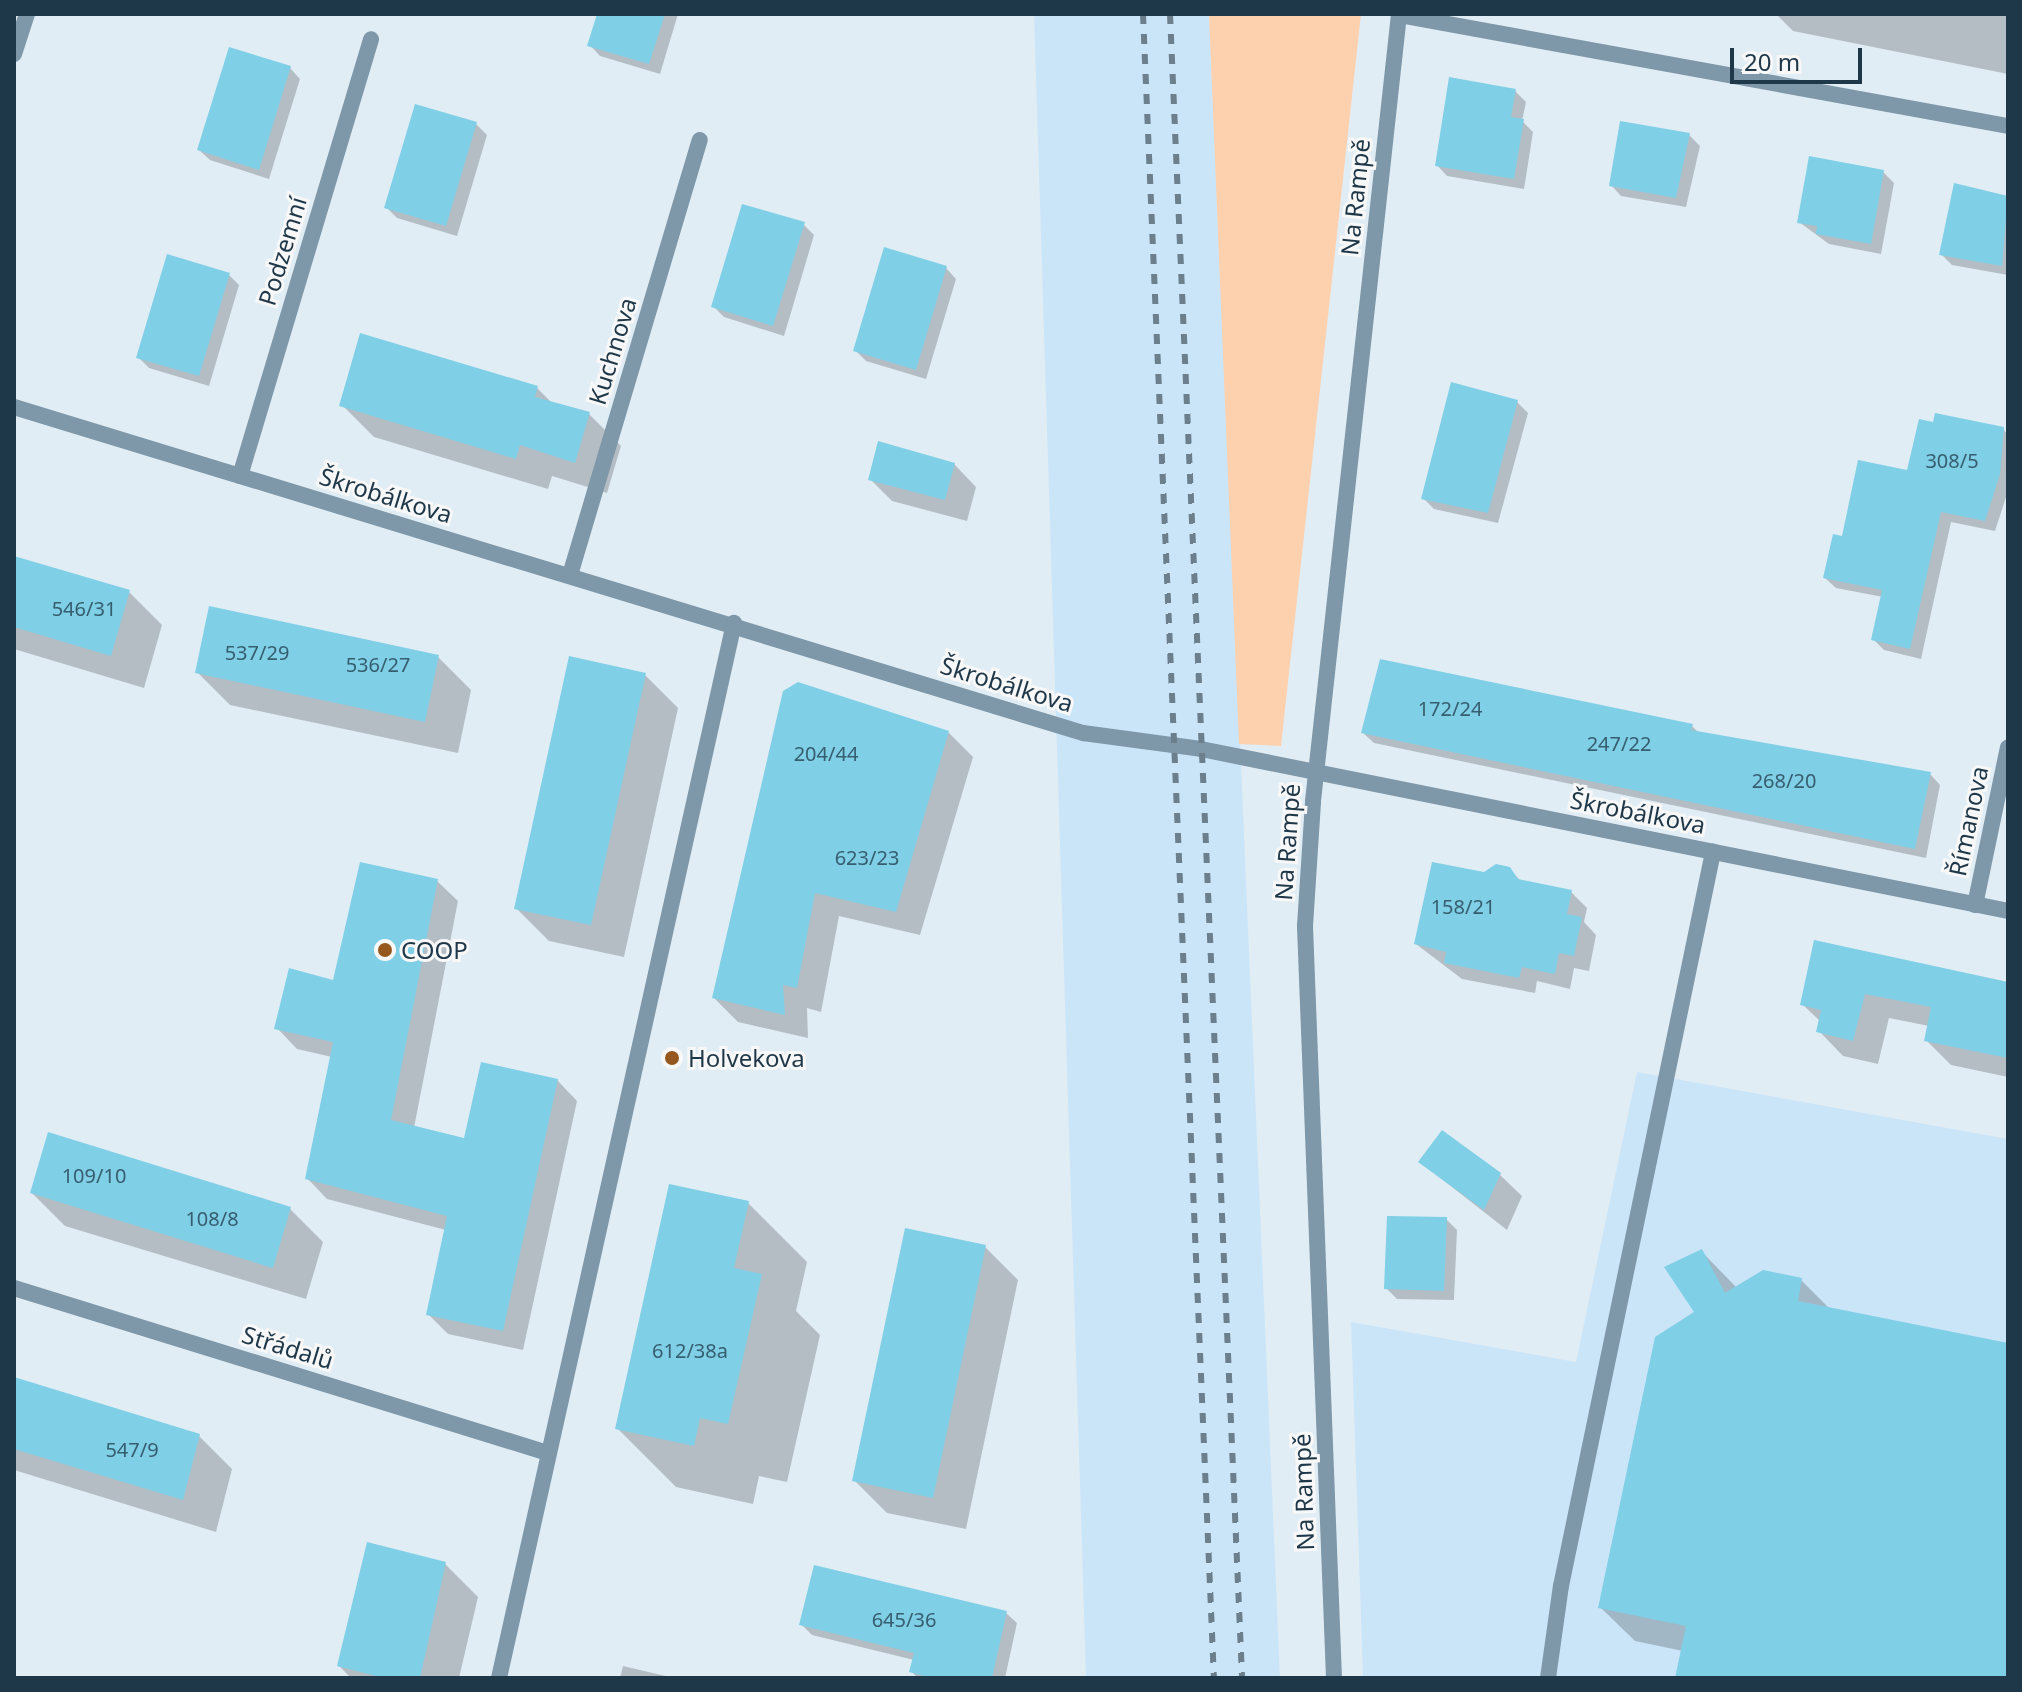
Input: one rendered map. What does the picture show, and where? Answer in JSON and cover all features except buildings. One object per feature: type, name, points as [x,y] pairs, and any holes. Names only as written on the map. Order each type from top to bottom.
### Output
[{"type":"street","points":[[14,54],[27,14]]},
{"type":"street","points":[[1399,14],[2008,126]]},
{"type":"street","name":"Na Rampě","points":[[1334,1678],[1305,926],[1316,772],[1399,14]]},
{"type":"street","name":"Podzemní","points":[[240,476],[371,39]]},
{"type":"street","name":"Kuchnova","points":[[570,575],[700,140]]},
{"type":"street","name":"Škrobálkova","points":[[14,407],[734,623],[1083,733],[1316,772],[2008,911]]},
{"type":"street","points":[[499,1678],[734,623]]},
{"type":"street","name":"Římanova","points":[[1975,905],[2008,747]]},
{"type":"street","points":[[1548,1678],[1564,1571],[1713,852]]},
{"type":"street","name":"Střádalů","points":[[14,1288],[548,1453]]},
{"type":"shaded area","points":[[1034,14],[1209,14],[1280,1678],[1086,1678]]},
{"type":"shaded area","points":[[1209,14],[1361,14],[1281,746],[1239,744]]},
{"type":"shaded area","points":[[1637,1072],[2008,1139],[2008,1678],[1363,1678],[1351,1322],[1576,1362]]},
{"type":"railway","points":[[1143,14],[1214,1678]]},
{"type":"railway","points":[[1170,14],[1242,1678]]},
{"type":"place","name":"COOP","points":[[385,950]]},
{"type":"place","name":"Holvekova","points":[[672,1058]]}]
